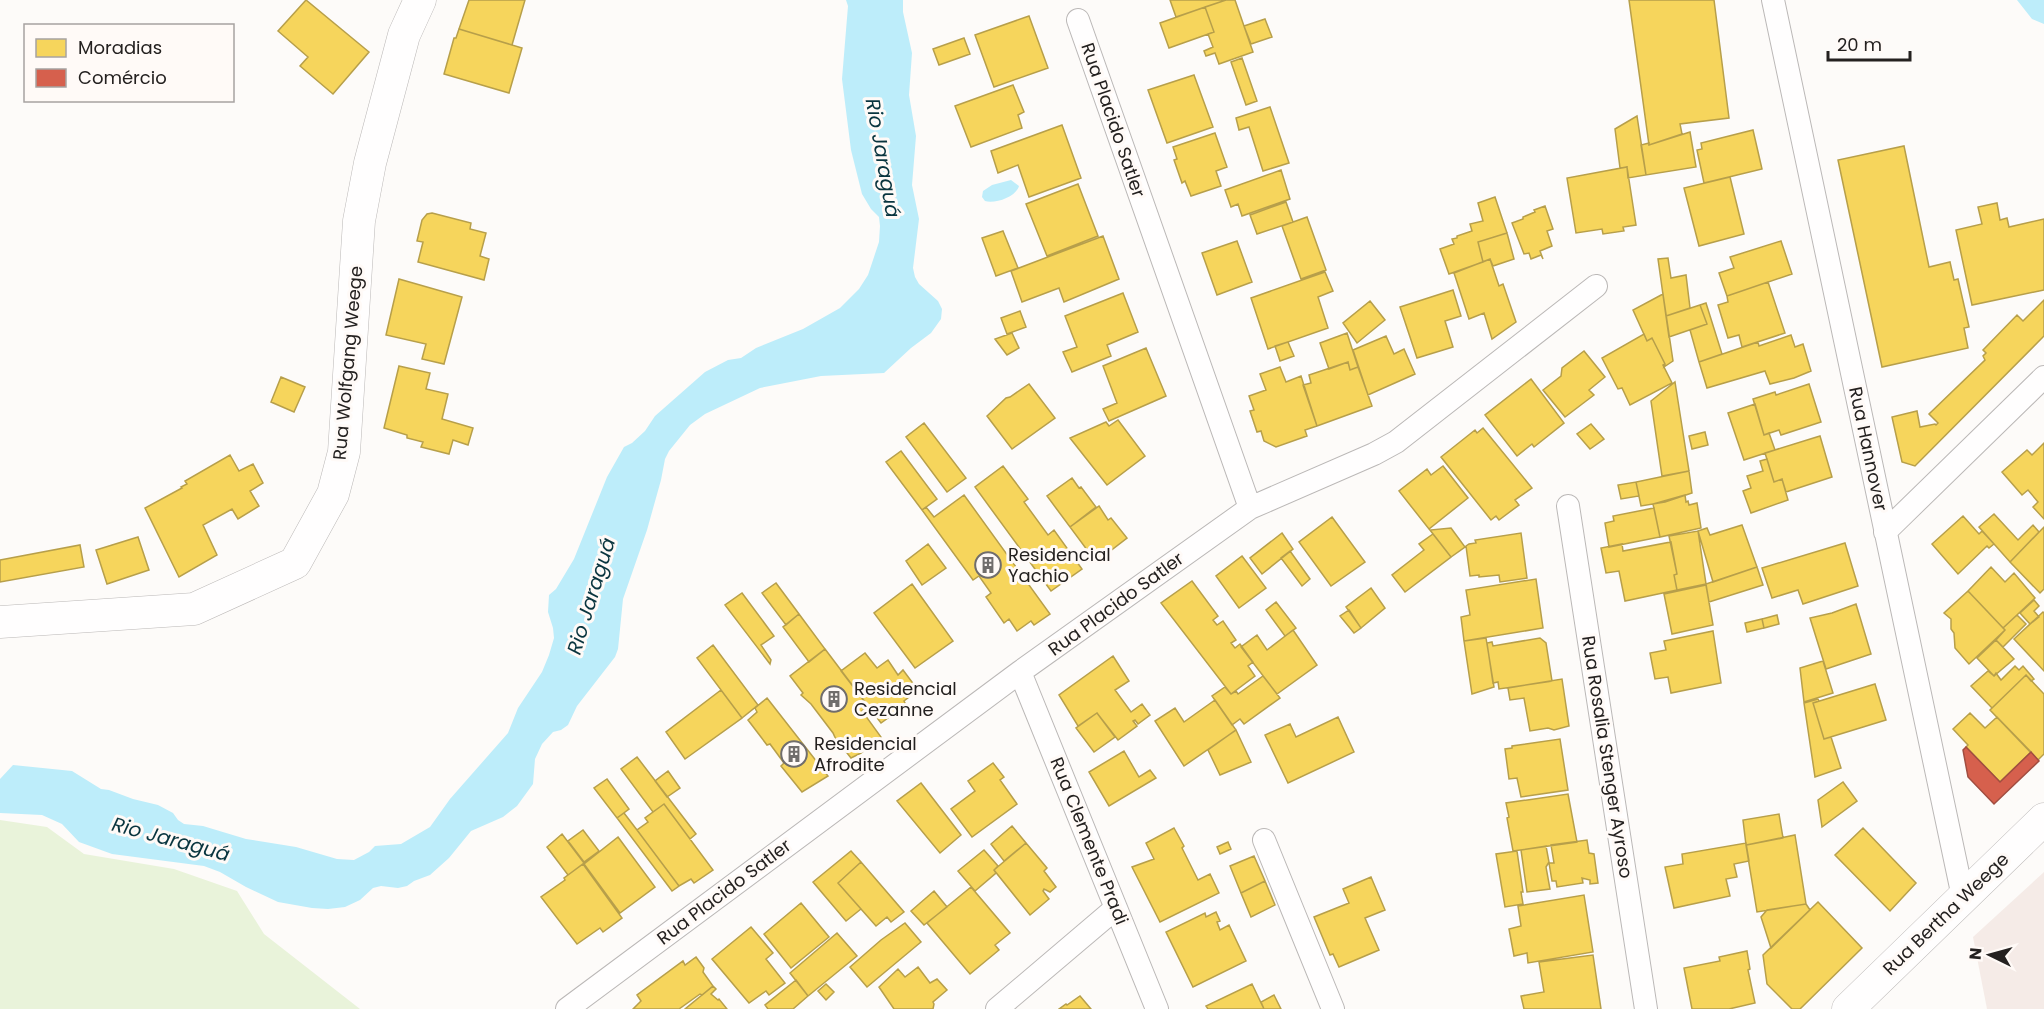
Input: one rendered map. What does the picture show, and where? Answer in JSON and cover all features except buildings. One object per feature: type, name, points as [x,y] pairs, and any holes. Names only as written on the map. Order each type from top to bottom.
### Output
[{"type":"street","name":"Rua Wolfgang Weege","points":[[0,622],[194,609],[296,563],[333,494],[344,452],[360,221],[370,163],[401,45],[420,0]]},
{"type":"street","name":"Rua Hannover","points":[[1773,0],[1963,897]]},
{"type":"street","name":"Rua Placido Satler","points":[[567,1009],[1020,672],[1250,508],[1078,20]]},
{"type":"street","points":[[1250,508],[1374,454],[1396,442],[1596,286]]},
{"type":"street","points":[[1885,532],[2044,376]]},
{"type":"street","name":"Rua Rosalia Stenger Ayroso","points":[[1568,506],[1646,1009]]},
{"type":"street","name":"Rua Clemente Pradi","points":[[1020,672],[1157,1009]]},
{"type":"street","name":"Rua Bertha Weege","points":[[1848,1009],[2044,819]]},
{"type":"street","points":[[1264,840],[1333,1009]]},
{"type":"street","points":[[997,1009],[1116,908]]},
{"type":"shaded area","points":[[2044,872],[2044,1009],[1987,1009],[1973,937]]},
{"type":"green space","points":[[0,820],[47,827],[84,854],[174,869],[237,891],[264,934],[360,1009],[0,1009]]},
{"type":"water","name":"Rio Jaraguá","points":[[846,0],[903,0],[903,12],[912,53],[909,95],[916,136],[912,185],[919,219],[913,268],[919,284],[938,301],[942,309],[941,319],[931,333],[884,373],[821,376],[760,388],[705,414],[690,425],[665,459],[647,530],[623,599],[618,649],[615,657],[577,706],[568,725],[553,732],[542,744],[535,759],[533,784],[517,806],[503,817],[471,831],[449,858],[430,875],[407,886],[373,888],[360,900],[345,907],[328,909],[278,902],[204,866],[112,854],[79,842],[62,824],[42,815],[0,813],[0,779],[13,765],[72,771],[101,789],[158,805],[173,813],[184,824],[203,826],[246,839],[296,847],[337,859],[354,860],[375,846],[401,844],[430,827],[450,799],[508,733],[518,708],[542,672],[554,638],[548,612],[549,595],[556,589],[574,559],[607,477],[624,447],[645,431],[655,416],[705,372],[803,329],[840,308],[859,289],[868,275],[879,242],[880,226],[879,217],[862,194],[851,150],[842,79],[848,6]]},
{"type":"water","points":[[2017,0],[2044,0],[2044,24],[2032,19]]},
{"type":"water","points":[[1011,180],[1019,186],[1010,196],[989,202],[982,197],[983,191],[992,185]]},
{"type":"place","name":"Residencial Yachio","points":[[988,565]]},
{"type":"place","name":"Residencial Cezanne","points":[[834,699]]},
{"type":"place","name":"Residencial Afrodite","points":[[794,754]]}]
